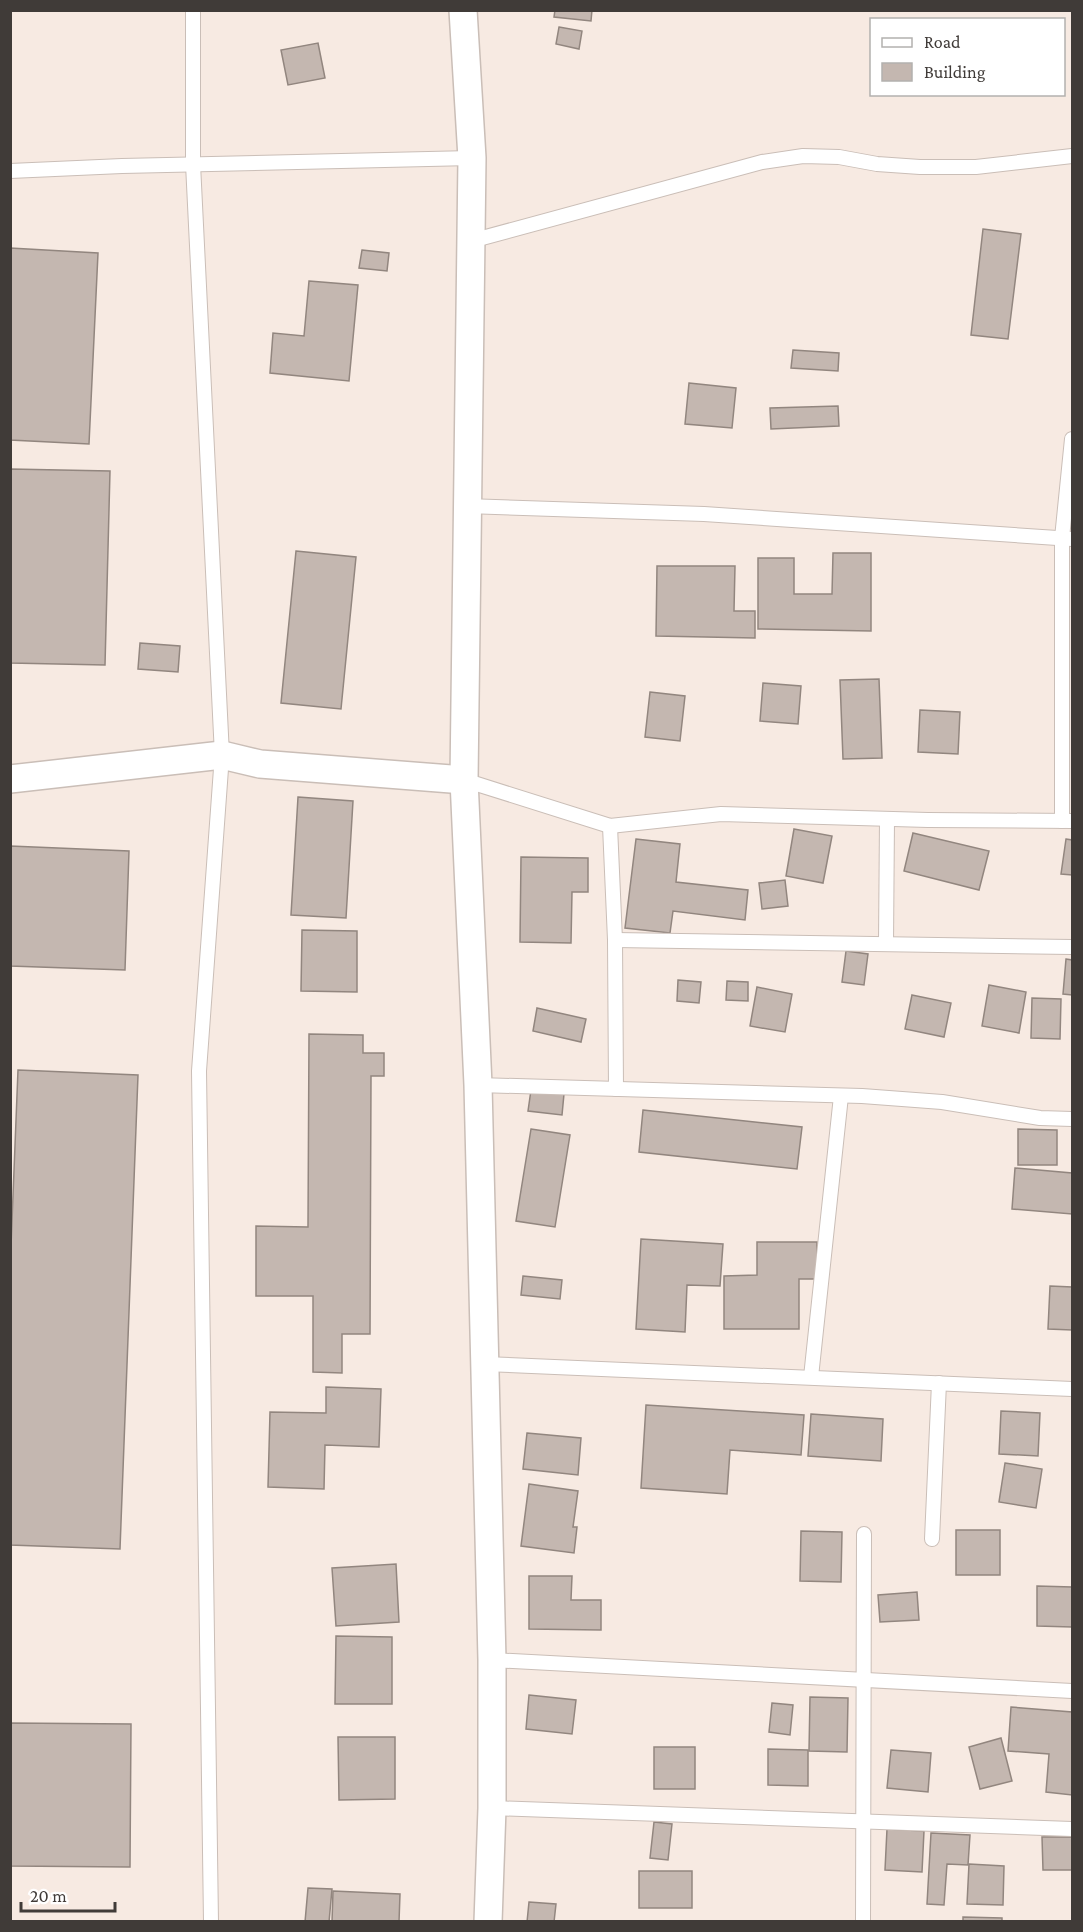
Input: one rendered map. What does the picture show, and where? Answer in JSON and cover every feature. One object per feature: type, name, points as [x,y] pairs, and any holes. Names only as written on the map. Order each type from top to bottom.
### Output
[{"type":"street","points":[[463,10],[472,158],[464,780],[478,1085],[492,1660],[492,1808],[488,1922]]},
{"type":"street","points":[[10,779],[222,755],[260,764],[464,780]]},
{"type":"lane","points":[[193,10],[193,164],[222,755],[199,1071],[211,1922]]},
{"type":"lane","points":[[471,241],[762,162],[803,156],[839,157],[877,164],[920,167],[976,167],[1072,156]]},
{"type":"lane","points":[[10,171],[193,164],[472,158]]},
{"type":"lane","points":[[464,780],[610,826],[721,814],[1067,821],[1067,538],[1072,439]]},
{"type":"lane","points":[[466,506],[704,514],[1067,538]]},
{"type":"lane","points":[[886,943],[887,819]]},
{"type":"lane","points":[[610,826],[615,940],[616,1089]]},
{"type":"lane","points":[[615,940],[1072,947]]},
{"type":"lane","points":[[478,1085],[841,1096],[942,1102],[1040,1118],[1072,1119]]},
{"type":"lane","points":[[811,1377],[841,1096]]},
{"type":"lane","points":[[484,1364],[1072,1389]]},
{"type":"lane","points":[[932,1539],[939,1383]]},
{"type":"lane","points":[[863,1922],[864,1534]]},
{"type":"lane","points":[[492,1660],[1072,1690]]},
{"type":"lane","points":[[492,1808],[1072,1829]]},
{"type":"building","points":[[555,10],[592,10],[591,21],[554,17]]},
{"type":"building","points":[[559,27],[582,31],[579,49],[556,44]]},
{"type":"building","points":[[318,43],[325,78],[288,85],[281,50]]},
{"type":"building","points":[[983,229],[1021,234],[1008,339],[971,335]]},
{"type":"building","points":[[10,248],[98,253],[89,444],[10,440]]},
{"type":"building","points":[[362,250],[389,253],[387,271],[359,268]]},
{"type":"building","points":[[309,281],[358,285],[349,381],[270,373],[273,333],[304,336]]},
{"type":"building","points":[[793,350],[839,353],[838,371],[791,368]]},
{"type":"building","points":[[689,383],[736,388],[732,428],[685,424]]},
{"type":"building","points":[[838,406],[839,426],[771,429],[770,408]]},
{"type":"building","points":[[10,469],[110,471],[105,665],[10,663]]},
{"type":"building","points":[[296,551],[356,557],[341,709],[281,703]]},
{"type":"building","points":[[833,553],[871,553],[871,631],[758,629],[758,558],[794,558],[794,594],[832,594]]},
{"type":"building","points":[[657,566],[735,566],[734,611],[755,611],[755,638],[656,636]]},
{"type":"building","points":[[140,643],[180,646],[178,672],[138,669]]},
{"type":"building","points":[[879,679],[882,758],[843,759],[840,680]]},
{"type":"building","points":[[763,683],[801,686],[798,724],[760,721]]},
{"type":"building","points":[[650,692],[685,696],[680,741],[645,737]]},
{"type":"building","points":[[920,710],[960,712],[958,754],[918,752]]},
{"type":"building","points":[[298,797],[353,801],[346,918],[291,915]]},
{"type":"building","points":[[794,829],[832,836],[823,883],[786,876]]},
{"type":"building","points":[[913,833],[989,851],[979,890],[904,871]]},
{"type":"building","points":[[636,839],[680,844],[676,882],[748,890],[745,920],[673,911],[670,933],[625,928]]},
{"type":"building","points":[[1066,839],[1072,840],[1072,875],[1061,874]]},
{"type":"building","points":[[10,846],[129,851],[125,970],[10,966]]},
{"type":"building","points":[[521,857],[588,858],[588,892],[572,892],[571,943],[520,942]]},
{"type":"building","points":[[785,880],[788,906],[762,909],[759,883]]},
{"type":"building","points":[[302,930],[357,931],[357,992],[301,991]]},
{"type":"building","points":[[846,951],[868,954],[864,985],[842,982]]},
{"type":"building","points":[[1066,959],[1072,960],[1072,995],[1063,994]]},
{"type":"building","points":[[678,980],[701,982],[699,1003],[677,1001]]},
{"type":"building","points":[[727,981],[748,982],[748,1001],[726,1000]]},
{"type":"building","points":[[989,985],[1026,992],[1019,1033],[982,1026]]},
{"type":"building","points":[[757,987],[792,994],[785,1032],[750,1026]]},
{"type":"building","points":[[912,995],[951,1003],[944,1037],[905,1029]]},
{"type":"building","points":[[1032,998],[1061,999],[1060,1039],[1031,1038]]},
{"type":"building","points":[[537,1008],[586,1019],[581,1042],[533,1031]]},
{"type":"building","points":[[309,1034],[363,1035],[363,1053],[384,1053],[384,1076],[371,1076],[370,1334],[342,1334],[342,1373],[313,1372],[313,1296],[256,1296],[256,1226],[308,1227]]},
{"type":"building","points":[[18,1070],[138,1075],[120,1549],[10,1545],[10,1271]]},
{"type":"building","points":[[531,1090],[564,1094],[562,1115],[528,1111]]},
{"type":"building","points":[[643,1110],[802,1127],[797,1169],[639,1152]]},
{"type":"building","points":[[531,1129],[570,1135],[555,1227],[516,1221]]},
{"type":"building","points":[[1018,1129],[1057,1130],[1057,1165],[1018,1165]]},
{"type":"building","points":[[1015,1168],[1072,1173],[1072,1214],[1012,1209]]},
{"type":"building","points":[[641,1239],[723,1244],[720,1286],[687,1285],[685,1332],[636,1329]]},
{"type":"building","points":[[757,1242],[817,1242],[817,1279],[799,1279],[799,1329],[724,1329],[724,1276],[757,1275]]},
{"type":"building","points":[[523,1276],[562,1280],[560,1299],[521,1295]]},
{"type":"building","points":[[1050,1286],[1072,1287],[1072,1330],[1048,1329]]},
{"type":"building","points":[[326,1387],[381,1389],[379,1447],[325,1445],[324,1489],[268,1487],[270,1412],[326,1413]]},
{"type":"building","points":[[646,1405],[804,1415],[801,1455],[730,1450],[727,1494],[641,1488]]},
{"type":"building","points":[[1001,1411],[1040,1413],[1038,1456],[999,1454]]},
{"type":"building","points":[[811,1414],[883,1419],[881,1461],[808,1456]]},
{"type":"building","points":[[527,1433],[581,1438],[578,1475],[523,1469]]},
{"type":"building","points":[[1005,1463],[1042,1469],[1036,1508],[999,1502]]},
{"type":"building","points":[[529,1484],[578,1491],[573,1527],[577,1527],[574,1553],[521,1546]]},
{"type":"building","points":[[956,1530],[1000,1530],[1000,1575],[956,1575]]},
{"type":"building","points":[[801,1531],[842,1532],[841,1582],[800,1581]]},
{"type":"building","points":[[396,1564],[399,1622],[336,1626],[332,1568]]},
{"type":"building","points":[[529,1576],[572,1576],[571,1600],[601,1600],[601,1630],[529,1629]]},
{"type":"building","points":[[1037,1586],[1072,1587],[1072,1627],[1037,1626]]},
{"type":"building","points":[[917,1592],[919,1620],[880,1622],[878,1595]]},
{"type":"building","points":[[336,1636],[392,1637],[392,1704],[335,1704]]},
{"type":"building","points":[[529,1695],[576,1700],[572,1734],[526,1729]]},
{"type":"building","points":[[810,1697],[848,1698],[847,1752],[809,1751]]},
{"type":"building","points":[[772,1703],[793,1705],[790,1735],[769,1732]]},
{"type":"building","points":[[1011,1707],[1072,1712],[1072,1795],[1046,1792],[1049,1754],[1008,1751]]},
{"type":"building","points":[[10,1723],[131,1724],[130,1867],[10,1866]]},
{"type":"building","points":[[338,1737],[395,1737],[395,1799],[339,1800]]},
{"type":"building","points":[[1001,1738],[1012,1781],[980,1789],[969,1747]]},
{"type":"building","points":[[654,1747],[695,1747],[695,1789],[654,1789]]},
{"type":"building","points":[[768,1749],[808,1750],[808,1786],[768,1785]]},
{"type":"building","points":[[891,1750],[931,1753],[928,1792],[887,1788]]},
{"type":"building","points":[[654,1822],[672,1824],[668,1860],[650,1858]]},
{"type":"building","points":[[887,1829],[924,1831],[922,1872],[885,1870]]},
{"type":"building","points":[[931,1833],[970,1835],[968,1865],[947,1864],[944,1905],[927,1904]]},
{"type":"building","points":[[1042,1837],[1072,1837],[1072,1870],[1043,1870]]},
{"type":"building","points":[[969,1864],[1004,1866],[1003,1905],[967,1904]]},
{"type":"building","points":[[639,1871],[692,1871],[692,1908],[639,1908]]},
{"type":"building","points":[[308,1888],[332,1889],[329,1922],[305,1922]]},
{"type":"building","points":[[333,1891],[400,1894],[399,1922],[332,1922]]},
{"type":"building","points":[[529,1902],[556,1904],[554,1922],[527,1922]]},
{"type":"building","points":[[963,1917],[1002,1918],[1002,1922],[963,1922]]}]
